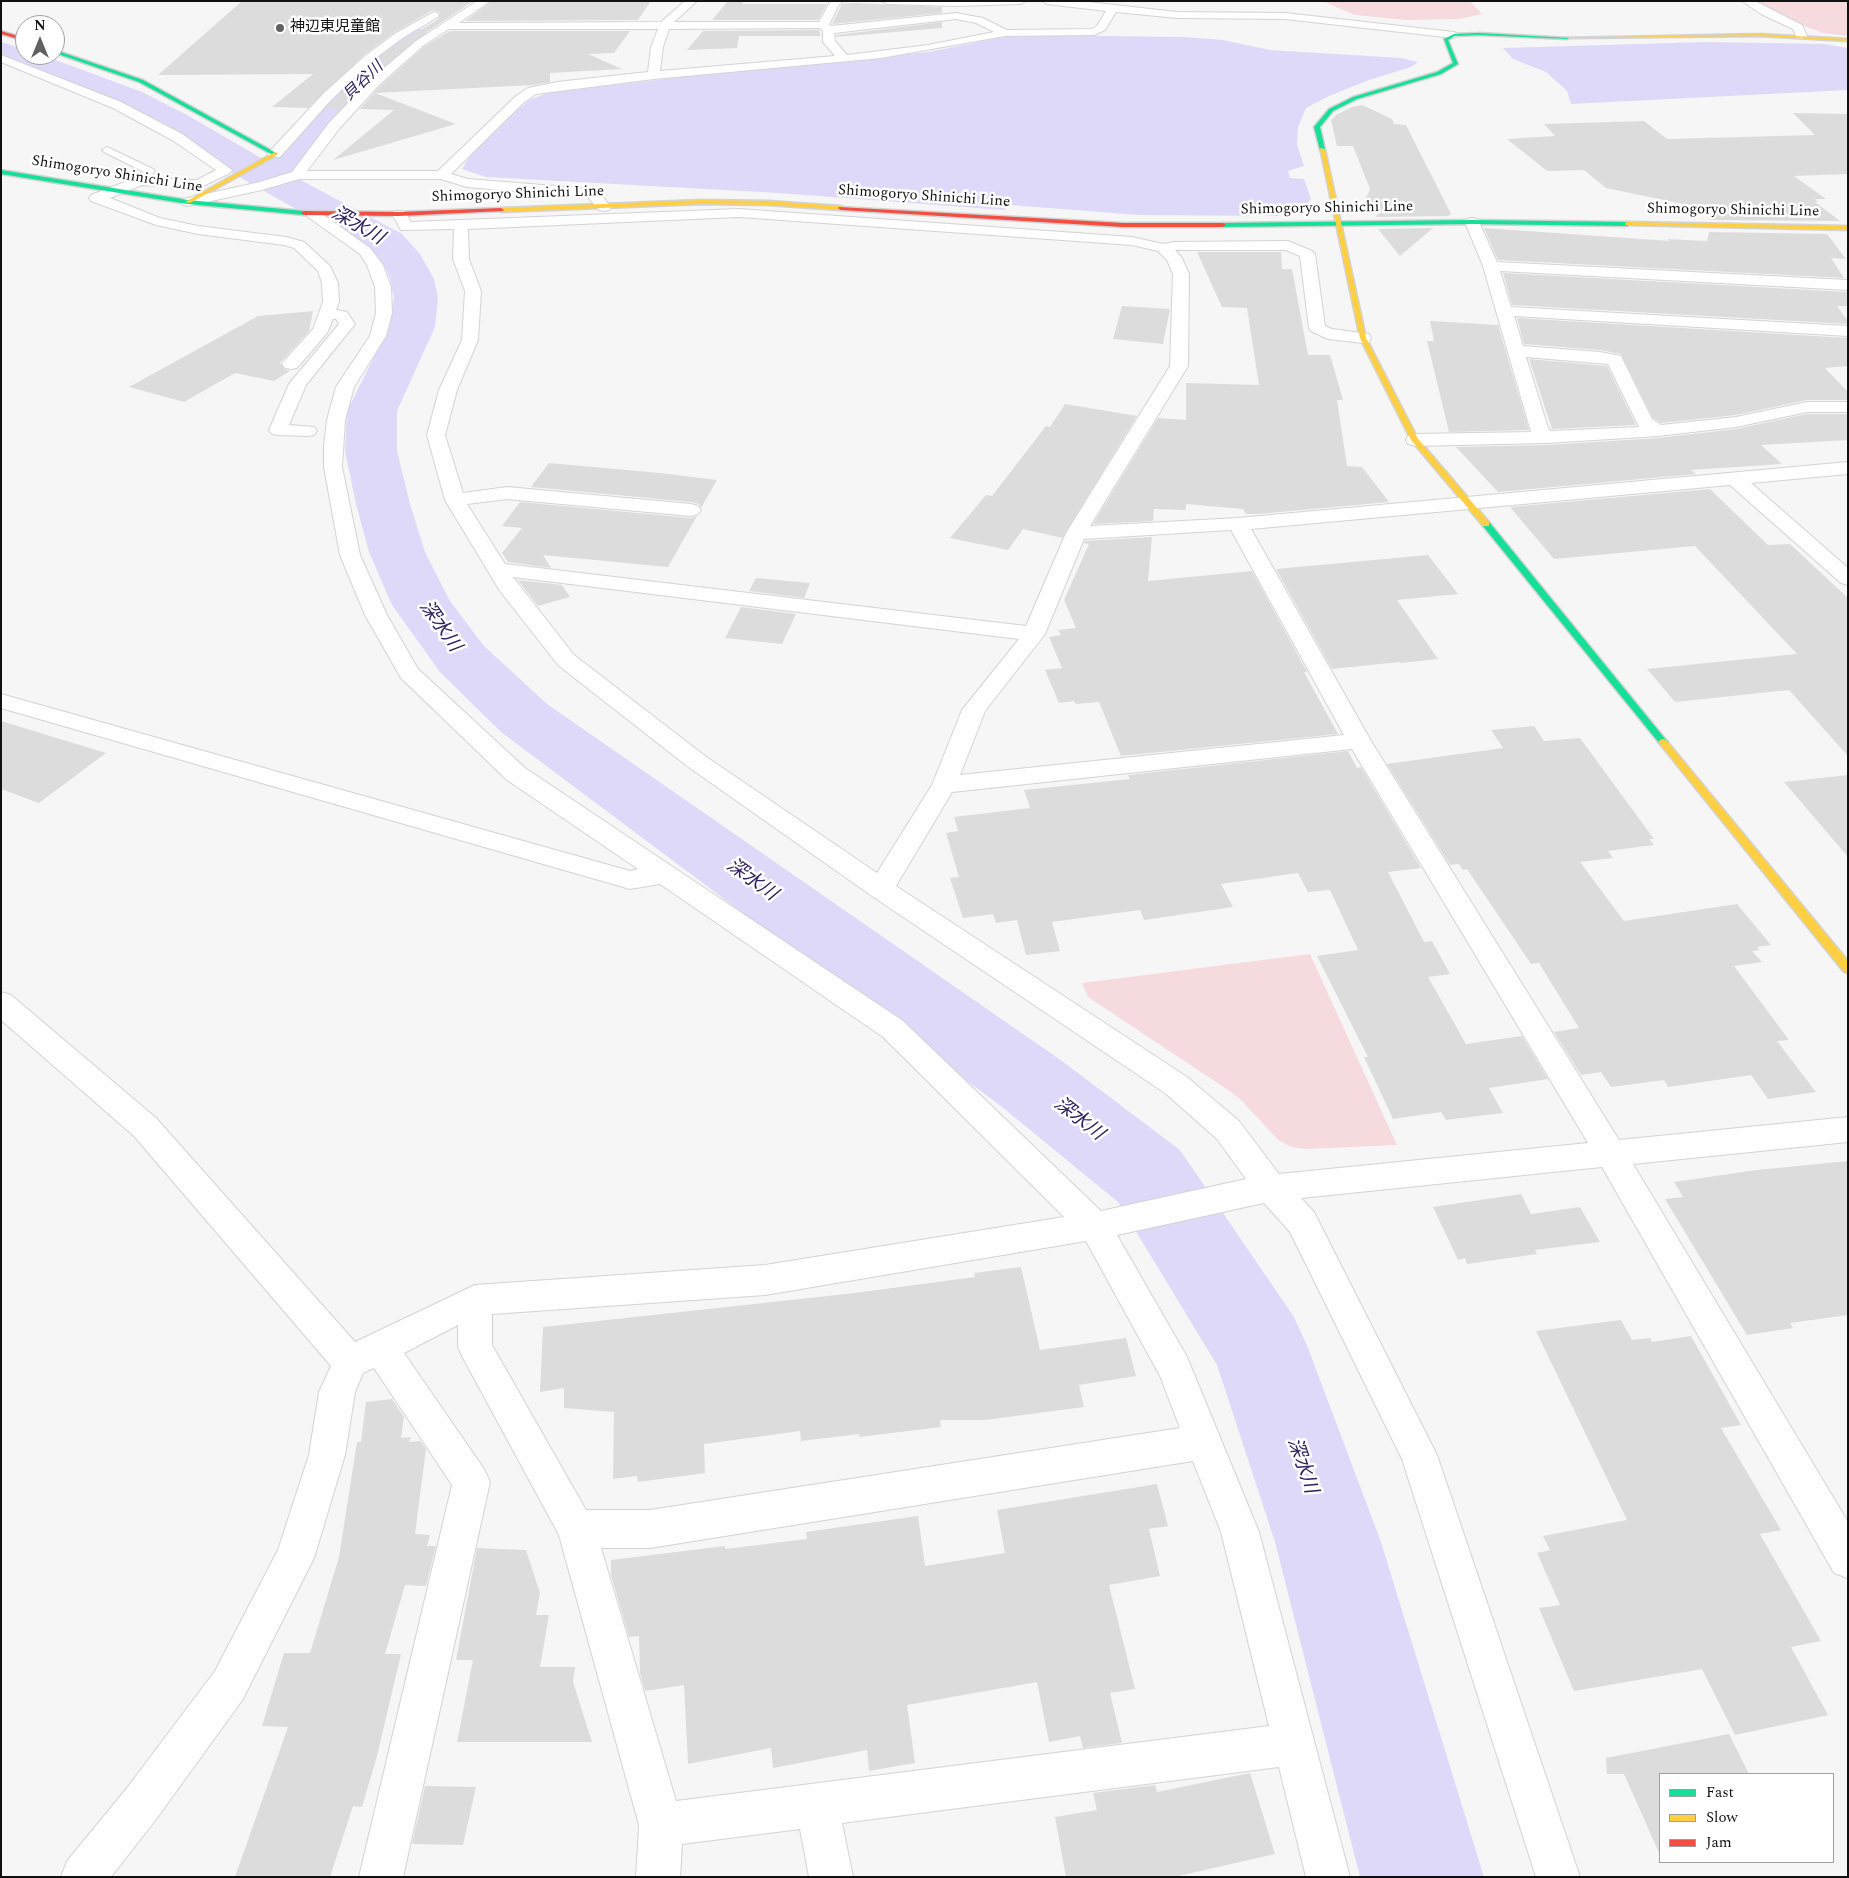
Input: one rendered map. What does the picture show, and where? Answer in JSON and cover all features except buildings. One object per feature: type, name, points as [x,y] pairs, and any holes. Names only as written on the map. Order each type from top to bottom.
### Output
[{"type":"street","points":[[292,177],[334,126],[375,82],[420,43],[485,1]]},
{"type":"street","points":[[654,75],[657,48],[664,24],[692,1]]},
{"type":"street","points":[[838,1],[834,4],[826,28],[829,42],[844,58]]},
{"type":"street","points":[[887,1],[956,3],[1021,1]]},
{"type":"street","points":[[1046,1],[1176,15],[1285,16],[1454,35],[1479,34],[1567,38],[1801,36],[1848,40]]},
{"type":"street","points":[[1747,1],[1765,12],[1798,27],[1801,36]]},
{"type":"street","points":[[188,202],[275,154],[328,96],[369,58],[400,35],[445,8]]},
{"type":"street","points":[[442,175],[520,99],[532,91],[558,86],[654,75],[844,58],[928,48],[1005,33],[1094,32],[1101,28],[1113,8]]},
{"type":"street","points":[[445,26],[664,24],[826,28],[956,16],[979,20],[1005,33]]},
{"type":"street","points":[[1,32],[15,37]]},
{"type":"street","points":[[1454,35],[1446,40],[1456,63],[1439,73],[1355,98],[1331,110],[1317,127],[1336,223],[1363,338],[1415,440],[1468,502],[1848,969]]},
{"type":"street","points":[[65,55],[140,81],[275,154]]},
{"type":"street","points":[[1,58],[117,104],[177,137],[225,170],[199,184],[140,181],[96,198],[119,205],[156,221],[198,230],[286,241],[299,245],[325,269],[330,283],[331,302],[322,330],[291,364]]},
{"type":"street","name":"Shimogoryo Shinichi Line","points":[[1,172],[188,202],[313,214],[399,214],[702,202],[768,203],[1123,225],[1205,226],[1472,222],[1848,228]]},
{"type":"street","points":[[188,202],[262,186],[292,177],[442,175],[467,183],[592,193],[604,206]]},
{"type":"street","points":[[399,214],[406,227],[739,213],[1132,241],[1162,248],[1174,246],[1288,245],[1307,254],[1317,328],[1328,334],[1363,338]]},
{"type":"street","points":[[313,214],[365,251],[375,265],[383,287],[384,313],[378,336],[345,387],[321,431],[350,555],[376,615],[409,673],[516,774],[894,1030],[1113,1222],[1175,1369],[1240,1532],[1328,1877]]},
{"type":"street","points":[[1472,222],[1491,266],[1540,430],[1547,437]]},
{"type":"street","points":[[461,226],[461,258],[473,291],[470,340],[448,390],[436,435],[456,500],[511,590],[566,660],[696,762],[881,889],[1176,1085],[1228,1130],[1270,1188],[1302,1222],[1419,1455],[1558,1877]]},
{"type":"street","points":[[881,889],[944,785],[974,710],[1034,634],[1076,533],[1179,366],[1182,274],[1174,258],[1162,248]]},
{"type":"street","points":[[1491,266],[1848,285]]},
{"type":"street","points":[[1504,311],[1848,331]]},
{"type":"street","points":[[321,431],[276,437],[298,384],[347,324],[341,315],[327,314]]},
{"type":"street","points":[[1516,350],[1615,360],[1644,422],[1658,431]]},
{"type":"street","points":[[1415,440],[1547,437],[1658,431],[1736,422],[1807,407],[1848,407]]},
{"type":"street","points":[[1076,533],[1238,524],[1848,468]]},
{"type":"street","points":[[1734,478],[1843,570]]},
{"type":"street","points":[[456,500],[507,493],[691,510]]},
{"type":"street","points":[[1238,524],[1358,741],[1611,1154],[1848,1559]]},
{"type":"street","points":[[498,569],[1034,634]]},
{"type":"street","points":[[1,701],[630,880],[665,874]]},
{"type":"street","points":[[944,785],[1358,741]]},
{"type":"street","points":[[1,1003],[144,1127],[365,1355],[471,1482],[381,1877]]},
{"type":"street","points":[[83,1877],[142,1803],[229,1685],[251,1643],[295,1558],[327,1455],[337,1392],[365,1355],[475,1300],[765,1280],[1113,1222],[1270,1188],[1848,1129]]},
{"type":"street","points":[[475,1300],[474,1348],[576,1529],[661,1825],[658,1877]]},
{"type":"street","points":[[576,1529],[650,1529],[1204,1442]]},
{"type":"street","points":[[661,1825],[1294,1744]]},
{"type":"street","points":[[817,1804],[831,1877]]},
{"type":"lane","points":[[108,150],[150,172],[140,181]]},
{"type":"shaded area","points":[[1322,1],[1470,1],[1482,14],[1460,19],[1406,20],[1355,15]]},
{"type":"shaded area","points":[[1757,1],[1848,1],[1848,36],[1823,33],[1799,24]]},
{"type":"shaded area","points":[[1028,35],[1185,37],[1223,40],[1270,50],[1401,58],[1418,62],[1411,67],[1369,80],[1329,96],[1306,108],[1298,127],[1297,145],[1304,166],[1288,171],[1290,178],[1304,179],[1311,199],[1300,211],[1278,216],[1139,215],[1011,205],[1003,210],[779,193],[486,177],[462,169],[470,156],[515,112],[529,100],[547,93],[774,66],[929,52],[998,38]]},
{"type":"shaded area","points":[[1706,42],[1823,44],[1848,48],[1848,90],[1571,104],[1567,91],[1546,72],[1513,59],[1503,48]]},
{"type":"shaded area","points":[[1310,954],[1397,1145],[1305,1149],[1291,1147],[1278,1140],[1241,1100],[1231,1092],[1088,997],[1082,983]]},
{"type":"waterway","name":"貝谷川","points":[[272,180],[346,99],[402,45],[414,37]]},
{"type":"waterway","name":"深水川","points":[[1,51],[130,99],[175,122],[231,157],[272,180]]},
{"type":"waterway","name":"深水川","points":[[272,180],[387,243],[405,263],[412,279],[416,298],[412,327],[372,411],[371,451],[383,504],[397,552],[422,605],[462,659],[524,718],[1032,1084],[1149,1176],[1260,1348],[1328,1542],[1422,1877]]},
{"type":"traffic: fast","points":[[1322,149],[1317,127],[1331,110],[1355,98],[1439,73],[1456,63],[1446,40],[1454,35],[1479,34],[1567,38]]},
{"type":"traffic: fast","points":[[65,54],[141,81],[275,154]]},
{"type":"traffic: fast","points":[[1,172],[188,202],[304,213]]},
{"type":"traffic: fast","points":[[1223,225],[1472,222],[1627,224]]},
{"type":"traffic: fast","points":[[1486,524],[1663,742]]},
{"type":"traffic: slow","points":[[1567,38],[1760,35],[1848,40]]},
{"type":"traffic: slow","points":[[1322,149],[1363,338],[1415,440],[1486,524]]},
{"type":"traffic: slow","points":[[188,202],[275,154]]},
{"type":"traffic: slow","points":[[501,210],[702,202],[768,203],[841,208]]},
{"type":"traffic: slow","points":[[1627,224],[1848,228]]},
{"type":"traffic: slow","points":[[1663,742],[1848,969]]},
{"type":"traffic: jam","points":[[1,32],[15,37]]},
{"type":"traffic: jam","points":[[841,208],[1123,225],[1223,225]]},
{"type":"traffic: jam","points":[[304,213],[399,214],[501,210]]},
{"type":"place","name":"神辺東児童館","points":[[280,28]]}]
